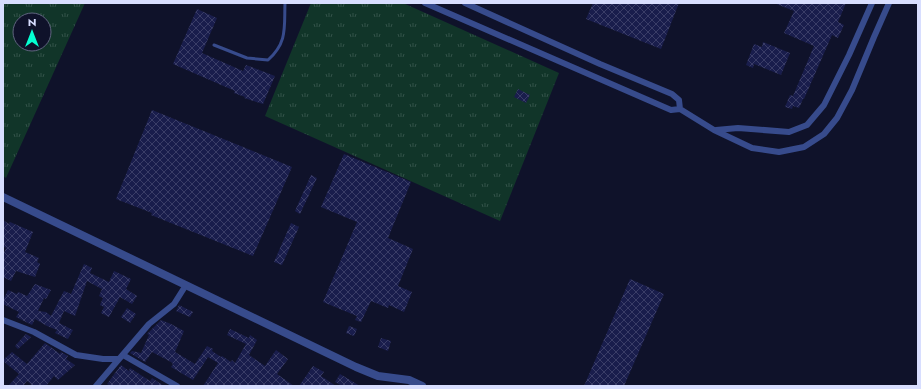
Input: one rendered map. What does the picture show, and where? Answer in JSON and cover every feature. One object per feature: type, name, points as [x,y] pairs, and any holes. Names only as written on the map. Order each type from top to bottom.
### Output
[{"type":"street","points":[[425,3],[671,110],[680,109],[714,130],[752,148],[779,152],[804,147],[824,134],[837,118],[852,90],[889,3]]},
{"type":"street","points":[[465,3],[672,94],[679,100],[680,109]]},
{"type":"street","points":[[714,130],[738,128],[789,132],[807,125],[824,106],[872,3]]},
{"type":"street","points":[[3,197],[363,370],[378,376],[409,380],[422,386]]},
{"type":"street","points":[[96,386],[149,324],[174,304],[186,285]]},
{"type":"street","points":[[3,320],[34,332],[76,355],[118,360]]},
{"type":"street","points":[[123,355],[177,386]]},
{"type":"street","points":[[103,359],[108,372]]},
{"type":"lane","points":[[214,45],[247,58],[268,60],[276,53],[284,39],[286,26],[285,3]]},
{"type":"green space","points":[[3,3],[85,3],[6,178],[3,176]]},
{"type":"green space","points":[[311,3],[403,3],[559,73],[500,221],[265,116]]},
{"type":"building","points":[[593,3],[679,3],[661,49],[586,19]]},
{"type":"building","points":[[774,3],[846,3],[838,22],[844,25],[838,38],[832,35],[799,108],[793,106],[792,109],[785,107],[790,95],[793,96],[814,46],[784,33],[794,11]]},
{"type":"building","points":[[197,9],[217,18],[202,53],[243,71],[246,65],[275,76],[263,104],[244,98],[245,97],[234,93],[235,91],[173,64]]},
{"type":"building","points":[[763,42],[790,53],[781,75],[754,64],[753,68],[746,65],[754,44],[762,47]]},
{"type":"building","points":[[518,89],[530,95],[526,103],[514,97]]},
{"type":"building","points":[[152,110],[292,167],[253,256],[151,215],[152,213],[116,199]]},
{"type":"building","points":[[344,154],[411,182],[388,238],[413,249],[398,286],[412,292],[404,312],[389,305],[388,308],[371,301],[361,322],[355,320],[357,316],[323,302],[357,222],[321,207]]},
{"type":"building","points":[[311,175],[317,178],[300,214],[295,211]]},
{"type":"building","points":[[3,220],[9,224],[10,222],[33,232],[25,252],[39,258],[37,262],[40,264],[35,277],[16,271],[11,281],[3,277],[3,255],[6,248],[3,246]]},
{"type":"building","points":[[291,223],[299,227],[282,265],[274,262]]},
{"type":"building","points":[[84,264],[92,268],[90,273],[109,282],[114,271],[131,279],[126,289],[137,296],[132,304],[120,297],[109,317],[101,313],[104,307],[100,305],[103,298],[99,296],[102,289],[87,281],[75,316],[64,311],[59,323],[73,330],[68,339],[55,333],[57,330],[35,319],[32,325],[16,317],[19,312],[3,304],[3,300],[8,290],[27,296],[35,284],[51,290],[46,299],[44,298],[38,311],[46,312],[51,316],[64,291],[71,294]]},
{"type":"building","points":[[630,279],[664,294],[624,386],[584,386]]},
{"type":"building","points":[[179,305],[193,312],[190,317],[176,311]]},
{"type":"building","points":[[127,308],[136,314],[130,323],[121,317]]},
{"type":"building","points":[[161,320],[184,331],[175,352],[195,364],[207,346],[213,349],[212,351],[221,357],[222,356],[231,362],[232,360],[235,363],[246,344],[227,335],[230,329],[249,338],[250,335],[257,340],[249,355],[265,366],[276,350],[288,359],[277,374],[294,386],[203,386],[218,363],[208,357],[193,380],[171,367],[173,364],[171,362],[152,352],[145,362],[130,353],[132,351],[141,353],[149,335],[147,334]]},
{"type":"building","points":[[349,326],[357,329],[354,336],[346,333]]},
{"type":"building","points":[[26,334],[31,337],[18,349],[15,346]]},
{"type":"building","points":[[381,338],[391,341],[388,351],[378,347]]},
{"type":"building","points":[[45,343],[60,354],[61,352],[68,356],[66,359],[75,365],[58,380],[54,376],[46,386],[33,386],[27,381],[23,386],[8,386],[19,374],[3,360],[12,352],[27,364]]},
{"type":"building","points":[[121,365],[129,371],[130,368],[150,381],[152,378],[164,386],[110,386],[107,384]]},
{"type":"building","points":[[313,366],[324,372],[321,376],[336,386],[299,386]]},
{"type":"building","points":[[340,374],[360,386],[342,386],[335,382]]}]
